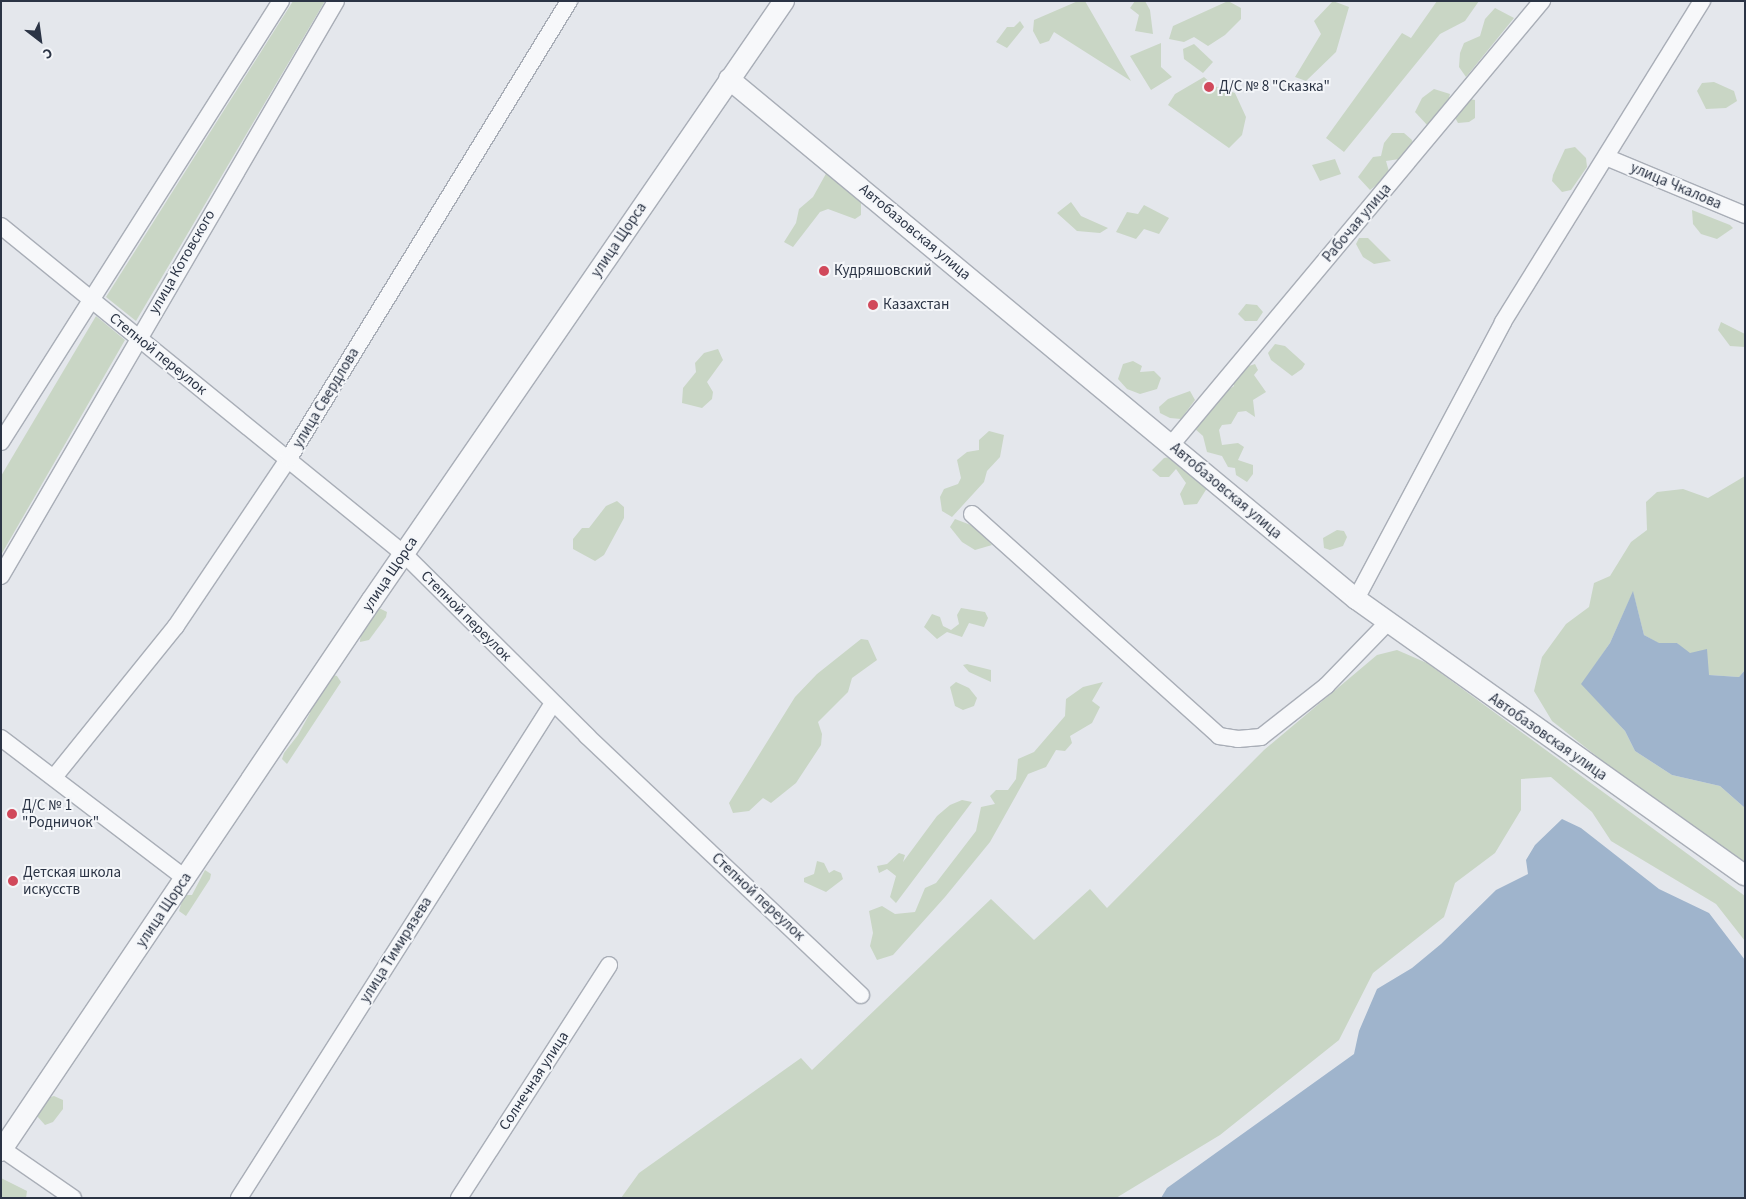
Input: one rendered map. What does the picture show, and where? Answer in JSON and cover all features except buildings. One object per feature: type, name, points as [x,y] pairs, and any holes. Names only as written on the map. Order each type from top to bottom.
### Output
[{"type":"street","points":[[1,442],[281,1]]},
{"type":"street","name":"улица Котовского","points":[[1,576],[336,1]]},
{"type":"street","name":"улица Свердлова","points":[[55,776],[176,626],[289,458],[569,1]]},
{"type":"street","name":"улица Щорса","points":[[2,1150],[404,554],[784,1]]},
{"type":"street","name":"Рабочая улица","points":[[1171,445],[1542,1]]},
{"type":"street","points":[[1356,599],[1503,322],[1608,158],[1702,1]]},
{"type":"street","name":"Автобазовская улица","points":[[729,80],[1356,599],[1387,623],[1745,875]]},
{"type":"street","name":"улица Чкалова","points":[[1608,158],[1745,215]]},
{"type":"street","name":"Степной переулок","points":[[1,226],[92,298],[138,339],[289,458],[404,554],[554,703],[861,995]]},
{"type":"street","points":[[972,514],[1219,736],[1238,739],[1261,737],[1326,686],[1387,623]]},
{"type":"street","name":"улица Тимирязева","points":[[239,1198],[554,703]]},
{"type":"street","points":[[1,738],[55,776],[186,879]]},
{"type":"street","name":"Солнечная улица","points":[[459,1198],[610,965]]},
{"type":"street","points":[[2,1150],[73,1198]]},
{"type":"green space","points":[[293,1],[325,1],[136,321],[106,297]]},
{"type":"green space","points":[[1078,1],[1085,1],[1131,81],[1054,32],[1049,41],[1040,44],[1033,31],[1034,20]]},
{"type":"green space","points":[[1135,1],[1145,1],[1150,10],[1153,34],[1135,31],[1139,15],[1130,8]]},
{"type":"green space","points":[[1228,1],[1241,8],[1241,19],[1225,35],[1208,46],[1194,37],[1184,42],[1169,39],[1173,26]]},
{"type":"green space","points":[[1333,1],[1349,7],[1336,52],[1306,81],[1295,77],[1321,34],[1314,21]]},
{"type":"green space","points":[[1437,1],[1479,1],[1465,21],[1440,34],[1344,152],[1326,138],[1402,33],[1411,38]]},
{"type":"green space","points":[[1495,8],[1514,18],[1466,77],[1459,67],[1460,53],[1464,43],[1480,36],[1485,19]]},
{"type":"green space","points":[[1020,21],[1024,27],[1007,48],[996,42],[1007,27],[1014,27]]},
{"type":"green space","points":[[1161,43],[1161,67],[1172,77],[1151,90],[1130,56]]},
{"type":"green space","points":[[1194,44],[1213,62],[1203,73],[1184,59],[1183,49]]},
{"type":"green space","points":[[1204,77],[1214,86],[1235,93],[1246,117],[1242,135],[1229,148],[1168,105],[1175,94]]},
{"type":"green space","points":[[1714,82],[1734,91],[1737,101],[1726,108],[1706,109],[1697,91],[1702,83]]},
{"type":"green space","points":[[1434,89],[1450,94],[1446,110],[1428,126],[1415,112],[1422,98]]},
{"type":"green space","points":[[1464,98],[1475,100],[1475,118],[1469,122],[1458,123],[1454,116]]},
{"type":"green space","points":[[1392,133],[1404,133],[1412,140],[1413,149],[1406,158],[1386,161],[1390,175],[1370,190],[1358,177],[1373,157],[1381,156],[1384,143]]},
{"type":"green space","points":[[1575,147],[1586,158],[1587,167],[1571,190],[1562,192],[1552,181],[1553,175],[1565,149]]},
{"type":"green space","points":[[1335,159],[1341,174],[1320,181],[1312,165]]},
{"type":"green space","points":[[828,170],[848,183],[861,201],[861,215],[855,219],[828,209],[820,212],[793,247],[784,242],[796,223],[799,209],[813,197]]},
{"type":"green space","points":[[1071,202],[1081,216],[1108,228],[1100,233],[1077,231],[1057,213]]},
{"type":"green space","points":[[1144,205],[1169,218],[1159,234],[1144,229],[1136,239],[1116,232],[1127,212],[1138,214]]},
{"type":"green space","points":[[1692,210],[1730,225],[1733,228],[1717,239],[1701,234],[1693,224]]},
{"type":"green space","points":[[1359,238],[1368,238],[1391,261],[1374,264],[1363,257],[1356,244]]},
{"type":"green space","points":[[1246,304],[1257,305],[1263,312],[1257,321],[1245,321],[1238,314]]},
{"type":"green space","points":[[96,316],[125,340],[1,555],[1,476]]},
{"type":"green space","points":[[1721,322],[1745,334],[1745,347],[1730,346],[1718,330]]},
{"type":"green space","points":[[1275,344],[1285,346],[1305,364],[1302,369],[1292,376],[1271,360],[1268,353]]},
{"type":"green space","points":[[718,349],[723,360],[707,382],[713,392],[712,399],[702,408],[682,403],[683,388],[696,372],[695,363],[704,353]]},
{"type":"green space","points":[[1133,361],[1142,366],[1140,372],[1154,371],[1161,378],[1157,389],[1140,394],[1127,389],[1118,379],[1123,364]]},
{"type":"green space","points":[[1255,364],[1258,370],[1254,375],[1266,392],[1253,400],[1255,417],[1246,411],[1238,412],[1231,424],[1222,425],[1219,430],[1222,445],[1238,443],[1244,447],[1238,460],[1253,465],[1253,474],[1247,482],[1236,475],[1235,468],[1228,467],[1222,456],[1207,452],[1203,436],[1194,428],[1223,393],[1234,386],[1233,382],[1246,367]]},
{"type":"green space","points":[[1190,391],[1195,400],[1181,419],[1170,418],[1160,413],[1159,407],[1168,399]]},
{"type":"green space","points":[[989,431],[1004,435],[1000,457],[987,471],[984,482],[952,517],[942,511],[940,497],[944,489],[958,484],[961,478],[957,460],[967,452],[979,450],[979,440]]},
{"type":"green space","points":[[1175,456],[1209,485],[1197,504],[1184,505],[1180,494],[1186,483],[1176,469],[1169,477],[1160,477],[1152,470],[1164,458]]},
{"type":"green space","points":[[1745,476],[1745,670],[1739,677],[1708,675],[1677,643],[1658,643],[1644,635],[1633,592],[1610,643],[1582,684],[1625,731],[1635,751],[1672,775],[1720,786],[1745,808],[1745,864],[1609,766],[1552,721],[1534,691],[1542,657],[1566,624],[1589,607],[1594,583],[1610,576],[1631,542],[1647,530],[1646,502],[1657,492],[1683,489],[1708,498]]},
{"type":"green space","points":[[617,501],[624,507],[624,518],[604,555],[595,561],[573,549],[573,539],[582,528],[589,528],[606,506]]},
{"type":"green space","points":[[955,519],[976,527],[992,545],[975,550],[962,542],[950,527]]},
{"type":"green space","points":[[1337,530],[1344,531],[1347,537],[1343,546],[1330,550],[1324,548],[1323,538]]},
{"type":"green space","points":[[379,608],[387,612],[386,617],[369,640],[360,642],[361,628],[370,613]]},
{"type":"green space","points":[[961,608],[985,612],[988,618],[984,627],[969,623],[962,637],[947,632],[937,639],[924,627],[932,614],[940,617],[943,626],[951,630],[959,624],[957,615]]},
{"type":"green space","points":[[861,639],[868,640],[877,660],[852,678],[848,692],[818,722],[822,734],[821,745],[796,783],[771,803],[763,798],[749,811],[733,813],[729,803],[795,697],[817,674]]},
{"type":"green space","points":[[1397,650],[1427,663],[1745,896],[1745,941],[1716,904],[1611,841],[1592,812],[1551,777],[1521,779],[1521,810],[1495,853],[1455,883],[1444,917],[1373,973],[1339,1040],[1220,1135],[1116,1198],[621,1198],[639,1173],[801,1058],[812,1070],[991,899],[1034,940],[1090,889],[1107,908],[1264,750],[1377,655]]},
{"type":"green space","points":[[967,664],[991,670],[991,682],[969,672],[963,665]]},
{"type":"green space","points":[[329,674],[337,676],[341,682],[287,764],[282,759],[284,753],[298,735],[310,713],[308,707]]},
{"type":"green space","points":[[956,682],[969,688],[977,698],[974,706],[963,710],[955,706],[950,687]]},
{"type":"green space","points":[[1103,682],[1092,701],[1100,707],[1092,723],[1070,736],[1072,743],[1065,751],[1056,750],[1046,767],[1028,774],[990,842],[945,897],[893,955],[877,960],[870,946],[873,933],[869,911],[882,906],[895,914],[915,912],[925,888],[936,883],[976,831],[981,807],[995,804],[990,796],[996,790],[1008,790],[1016,779],[1018,759],[1034,752],[1065,716],[1066,699],[1083,687]]},
{"type":"green space","points":[[962,800],[972,802],[896,903],[890,897],[896,876],[887,869],[879,873],[877,866],[887,864],[899,853],[905,855],[903,862],[937,816],[950,805]]},
{"type":"green space","points":[[817,861],[824,863],[829,873],[834,870],[841,873],[843,879],[826,892],[804,882],[804,878],[814,874]]},
{"type":"green space","points":[[205,870],[211,874],[210,879],[186,916],[179,911],[181,904],[185,895],[192,895]]},
{"type":"green space","points":[[54,1096],[63,1100],[63,1109],[53,1122],[45,1125],[37,1116],[37,1106],[41,1100]]},
{"type":"green space","points":[[1,1178],[27,1191],[26,1198],[1,1198]]},
{"type":"water","points":[[1633,591],[1644,635],[1659,643],[1677,643],[1690,653],[1707,649],[1709,675],[1739,677],[1745,670],[1745,808],[1720,786],[1672,775],[1635,751],[1625,731],[1581,684],[1610,643]]},
{"type":"water","points":[[1562,819],[1581,828],[1659,889],[1709,913],[1745,960],[1745,1198],[1161,1198],[1167,1188],[1354,1054],[1359,1031],[1377,989],[1412,968],[1441,944],[1496,890],[1528,874],[1526,860],[1535,845]]},
{"type":"place","name":"Д/С № 8 \"Сказка\"","points":[[1209,87]]},
{"type":"place","name":"Кудряшовский","points":[[824,271]]},
{"type":"place","name":"Казахстан","points":[[873,305]]},
{"type":"place","name":"Д/С № 1 \"Родничок\"","points":[[12,814]]},
{"type":"place","name":"Детская школа искусств","points":[[13,881]]}]
